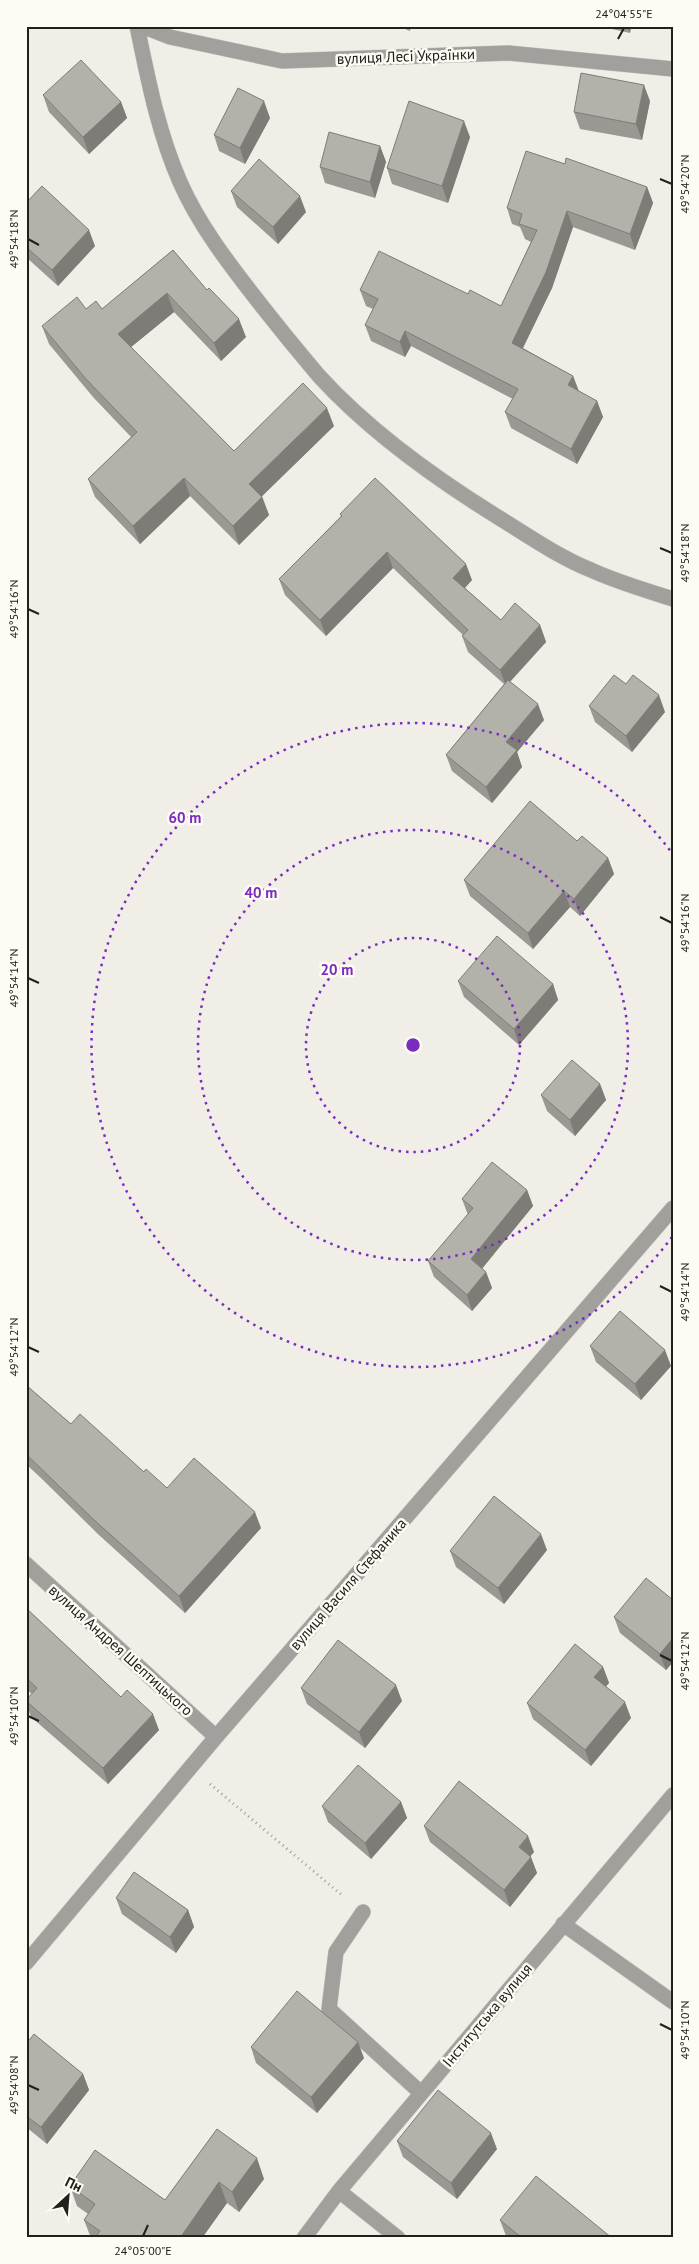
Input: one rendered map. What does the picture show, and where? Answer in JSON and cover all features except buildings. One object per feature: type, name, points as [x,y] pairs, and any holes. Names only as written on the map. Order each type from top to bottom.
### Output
[{"type":"street","points":[[137,26],[157,122],[180,183],[198,218],[251,292],[320,377],[364,419],[402,451],[482,508],[539,544],[590,570],[673,599]]},
{"type":"street","name":"вулиця Лесі Українки","points":[[142,26],[170,36],[282,61],[508,53],[673,69]]},
{"type":"street","name":"вулиця Василя Стефаника","points":[[26,1963],[216,1737],[673,1208]]},
{"type":"street","name":"вулиця Андрея Шептицького","points":[[26,1564],[216,1737]]},
{"type":"street","name":"Інститутська вулиця","points":[[304,2238],[339,2191],[673,1795]]},
{"type":"street","points":[[363,1912],[336,1952],[329,2009],[421,2093]]},
{"type":"street","points":[[564,1924],[673,2002]]},
{"type":"street","points":[[339,2191],[398,2238]]},
{"type":"path","points":[[190,1768],[363,1912]]}]
